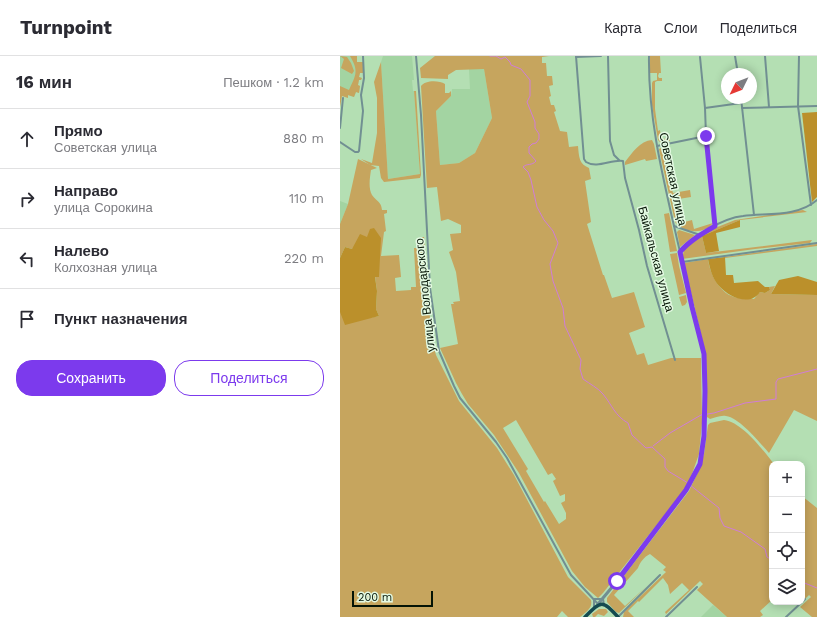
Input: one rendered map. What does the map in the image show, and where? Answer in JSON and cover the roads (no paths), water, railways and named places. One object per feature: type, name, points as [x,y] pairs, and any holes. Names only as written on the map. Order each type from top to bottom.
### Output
[{"type":"highway","points":[[585,617],[598,604],[604,604],[618,617]]},
{"type":"street","points":[[340,142],[355,152],[359,151],[364,112],[361,94],[364,78],[363,56]]},
{"type":"street","name":"улица Володарского","points":[[416,56],[421,115],[430,288],[440,354],[460,398],[496,442],[507,458],[571,575],[598,604]]},
{"type":"street","points":[[601,56],[576,57],[584,156],[586,162],[590,164],[619,160]]},
{"type":"street","points":[[608,56],[610,141],[614,155],[619,160]]},
{"type":"street","name":"Советская улица","points":[[598,604],[686,490],[700,464],[704,436],[704,354],[681,262],[657,146],[650,104],[649,56]]},
{"type":"street","points":[[736,56],[737,68]]},
{"type":"street","points":[[765,56],[769,107]]},
{"type":"street","points":[[799,56],[798,106],[811,205]]},
{"type":"street","points":[[700,57],[715,226]]},
{"type":"street","points":[[340,128],[343,98]]},
{"type":"street","points":[[705,108],[734,104]]},
{"type":"street","points":[[741,104],[754,215]]},
{"type":"street","points":[[742,108],[817,106]]},
{"type":"street","points":[[657,146],[706,136]]},
{"type":"street","name":"Байкальская улица","points":[[619,160],[623,161],[625,178],[647,266],[674,360]]},
{"type":"street","points":[[680,252],[700,235],[715,226],[736,217],[776,214],[805,208],[817,200]]},
{"type":"street","points":[[674,226],[700,235]]},
{"type":"street","points":[[681,262],[817,243]]},
{"type":"street","points":[[618,617],[660,575]]},
{"type":"street","points":[[666,617],[697,587]]},
{"type":"street","points":[[594,608],[594,600],[603,599],[604,604]]},
{"type":"street","points":[[786,617],[799,605]]},
{"type":"waterway","points":[[490,56],[496,56],[501,59],[505,57],[511,65],[521,69],[530,80],[530,96],[527,102],[535,122],[535,128],[539,134],[539,139],[536,143],[529,147],[529,153],[536,161],[523,167],[528,172],[531,180],[537,207],[544,220],[553,231],[558,243],[550,264],[553,281],[563,308],[565,326],[581,360],[580,369],[583,379],[603,394],[617,414],[628,423],[632,435],[646,448],[652,447],[665,459],[665,467],[668,471],[688,483]]},
{"type":"waterway","points":[[653,446],[670,433],[701,415],[714,413],[745,403],[776,399],[776,382],[778,379],[817,369]]},
{"type":"waterway","points":[[690,485],[719,508],[720,518],[724,526],[741,532],[765,549],[767,557],[769,558]]},
{"type":"waterway","points":[[805,583],[817,588]]}]
